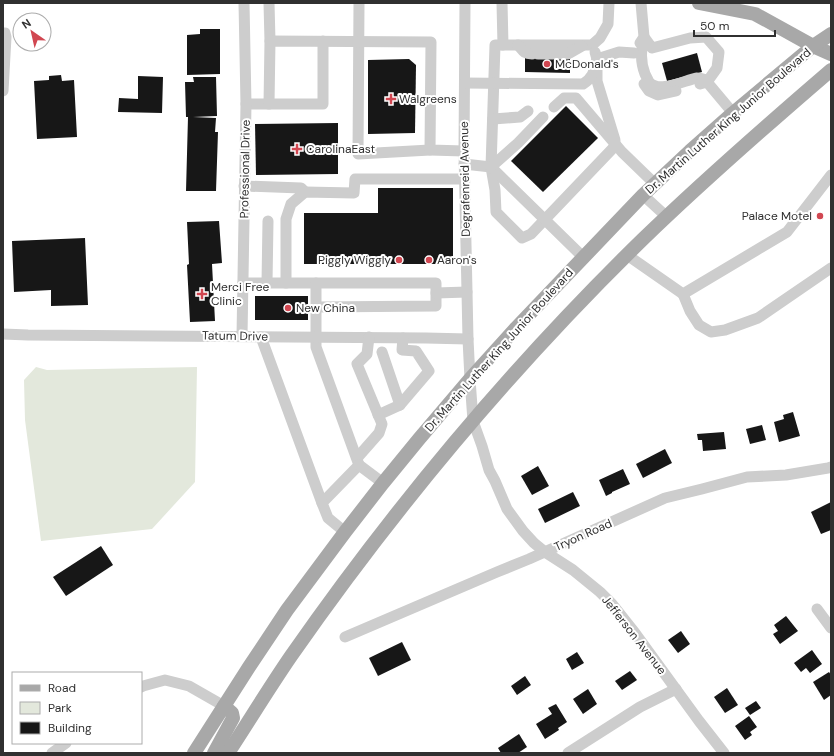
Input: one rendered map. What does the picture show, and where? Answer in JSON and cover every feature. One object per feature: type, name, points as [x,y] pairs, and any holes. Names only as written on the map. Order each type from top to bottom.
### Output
[{"type":"main road","points":[[699,3],[755,14],[813,46],[831,54]]},
{"type":"main road","name":"Dr. Martin Luther King Junior Boulevard","points":[[194,753],[287,610],[383,483],[470,379],[516,328],[643,195],[733,113],[813,46],[831,34]]},
{"type":"main road","points":[[228,753],[290,657],[354,568],[418,486],[519,368],[626,255],[666,216],[738,150],[831,70]]},
{"type":"main road","points":[[214,753],[233,718],[232,713],[224,706]]},
{"type":"street","name":"Professional Drive","points":[[242,336],[246,104],[244,3]]},
{"type":"street","points":[[269,3],[269,104]]},
{"type":"street","points":[[359,3],[358,154],[430,150],[464,151]]},
{"type":"street","name":"Degrafenreid Avenue","points":[[464,3],[464,164],[470,379]]},
{"type":"street","points":[[502,3],[503,45]]},
{"type":"street","points":[[518,45],[526,54],[568,54],[600,38],[608,24],[609,3]]},
{"type":"street","points":[[641,3],[644,37],[641,60],[644,71],[650,83],[663,87],[698,78],[706,80],[733,113]]},
{"type":"street","points":[[3,33],[6,37],[3,92]]},
{"type":"street","points":[[644,37],[652,48],[690,38],[706,37],[719,52],[717,68],[707,82],[658,96],[649,91],[639,78],[634,53],[644,37]]},
{"type":"street","points":[[270,41],[431,42],[430,150]]},
{"type":"street","points":[[246,104],[323,104],[323,41]]},
{"type":"street","points":[[587,45],[495,45],[491,167],[495,190],[496,212],[522,238],[531,234],[616,145]]},
{"type":"street","points":[[587,45],[597,59],[597,81],[616,145]]},
{"type":"street","points":[[597,59],[619,52],[634,53]]},
{"type":"street","points":[[465,83],[582,84],[589,80],[593,73],[597,59]]},
{"type":"street","points":[[554,107],[564,98],[576,98],[622,152],[655,184]]},
{"type":"street","points":[[493,119],[520,117],[528,110]]},
{"type":"street","points":[[491,167],[518,143],[543,117]]},
{"type":"street","points":[[464,164],[491,167],[583,257]]},
{"type":"street","points":[[684,294],[787,232],[831,175]]},
{"type":"street","points":[[244,186],[301,188],[305,192],[354,193],[355,179],[465,179]]},
{"type":"street","points":[[286,283],[286,219],[291,204],[305,192]]},
{"type":"street","points":[[643,195],[666,216]]},
{"type":"street","points":[[267,283],[268,221]]},
{"type":"street","points":[[626,255],[684,294],[690,311],[699,326],[711,332],[725,330],[758,318],[831,268]]},
{"type":"street","points":[[242,283],[436,283],[436,306],[316,306]]},
{"type":"street","points":[[316,283],[316,347],[358,461],[383,483]]},
{"type":"street","points":[[436,293],[467,292]]},
{"type":"street","name":"Tatum Drive","points":[[3,334],[468,339]]},
{"type":"street","points":[[261,336],[328,518],[345,532]]},
{"type":"street","points":[[367,354],[369,337]]},
{"type":"street","points":[[402,350],[403,338]]},
{"type":"street","points":[[322,503],[358,461],[379,433],[382,424],[378,415],[357,364],[367,354],[402,350],[416,351],[429,371],[400,405],[378,415]]},
{"type":"street","points":[[382,352],[400,405]]},
{"type":"street","name":"Jefferson Avenue","points":[[470,379],[473,421],[489,470],[496,481],[507,509],[534,543],[573,570],[612,604],[724,753]]},
{"type":"street","name":"Tryon Road","points":[[345,637],[529,559],[665,498],[702,490],[747,477],[786,475],[828,468],[831,466]]},
{"type":"street","points":[[817,609],[831,628]]},
{"type":"street","points":[[142,687],[165,680],[189,686],[224,706]]},
{"type":"street","points":[[568,753],[640,707],[676,690]]},
{"type":"street","points":[[52,753],[65,744]]},
{"type":"green space","points":[[36,367],[47,370],[197,367],[195,482],[152,529],[41,541],[25,420],[24,380]]},
{"type":"building","points":[[200,29],[220,29],[220,74],[187,75],[187,35],[200,34]]},
{"type":"building","points":[[697,53],[702,72],[667,81],[662,63]]},
{"type":"building","name":"McDonald's","points":[[525,55],[570,56],[570,73],[525,72]]},
{"type":"building","name":"Walgreens","points":[[409,59],[416,65],[415,133],[368,134],[368,60]]},
{"type":"building","points":[[61,75],[62,81],[74,80],[77,137],[37,139],[34,81],[49,80],[49,76]]},
{"type":"building","points":[[138,76],[163,77],[162,113],[118,112],[119,98],[138,99]]},
{"type":"building","points":[[193,77],[216,77],[217,116],[193,117],[216,118],[215,132],[218,132],[216,191],[186,191],[188,117],[186,117],[185,82],[194,82]]},
{"type":"building","points":[[566,106],[598,138],[543,192],[511,161]]},
{"type":"building","name":"CarolinaEast","points":[[338,123],[338,174],[256,175],[255,124]]},
{"type":"building","points":[[378,188],[453,188],[453,264],[304,264],[304,213],[378,213]]},
{"type":"building","points":[[219,221],[222,263],[212,264],[215,321],[190,322],[187,265],[189,264],[187,222]]},
{"type":"building","points":[[85,238],[88,305],[51,306],[51,290],[14,292],[12,241]]},
{"type":"building","points":[[255,296],[308,296],[308,320],[255,320]]},
{"type":"building","points":[[793,412],[800,436],[779,442],[774,422],[784,419],[783,415]]},
{"type":"building","points":[[762,425],[766,440],[750,444],[746,429]]},
{"type":"building","points":[[724,432],[726,449],[703,451],[702,440],[698,440],[697,434]]},
{"type":"building","points":[[665,449],[672,463],[643,478],[636,464]]},
{"type":"building","points":[[538,466],[549,486],[532,495],[521,476]]},
{"type":"building","points":[[623,469],[630,484],[606,496],[599,480]]},
{"type":"building","points":[[573,492],[580,506],[545,523],[538,509]]},
{"type":"building","points":[[831,502],[831,530],[821,534],[811,512]]},
{"type":"building","points":[[101,546],[113,565],[66,596],[53,577]]},
{"type":"building","points":[[786,616],[798,631],[780,644],[773,634],[778,631],[774,625]]},
{"type":"building","points":[[681,631],[690,644],[678,653],[668,640]]},
{"type":"building","points":[[402,642],[411,660],[378,676],[369,658]]},
{"type":"building","points":[[812,650],[822,664],[810,673],[806,668],[801,672],[794,663]]},
{"type":"building","points":[[577,652],[584,663],[572,670],[566,659]]},
{"type":"building","points":[[630,671],[637,680],[622,690],[615,681]]},
{"type":"building","points":[[829,672],[831,675],[831,695],[824,700],[813,682]]},
{"type":"building","points":[[525,676],[531,685],[517,695],[511,686]]},
{"type":"building","points":[[727,688],[738,705],[725,713],[714,697]]},
{"type":"building","points":[[588,689],[597,704],[583,714],[573,699]]},
{"type":"building","points":[[756,701],[761,708],[750,715],[745,708]]},
{"type":"building","points":[[556,704],[567,722],[558,728],[559,730],[545,739],[536,724],[552,714],[548,708]]},
{"type":"building","points":[[749,716],[757,727],[750,732],[752,735],[745,740],[735,726]]},
{"type":"building","points":[[519,734],[527,747],[518,753],[501,753],[498,748]]},
{"type":"place","name":"McDonald's","points":[[547,64]]},
{"type":"place","name":"Walgreens","points":[[391,99]]},
{"type":"place","name":"CarolinaEast","points":[[297,149]]},
{"type":"place","name":"Palace Motel","points":[[820,216]]},
{"type":"place","name":"Piggly Wiggly","points":[[399,260]]},
{"type":"place","name":"Aaron's","points":[[429,260]]},
{"type":"place","name":"Merci Free Clinic","points":[[202,294]]},
{"type":"place","name":"New China","points":[[288,308]]}]
